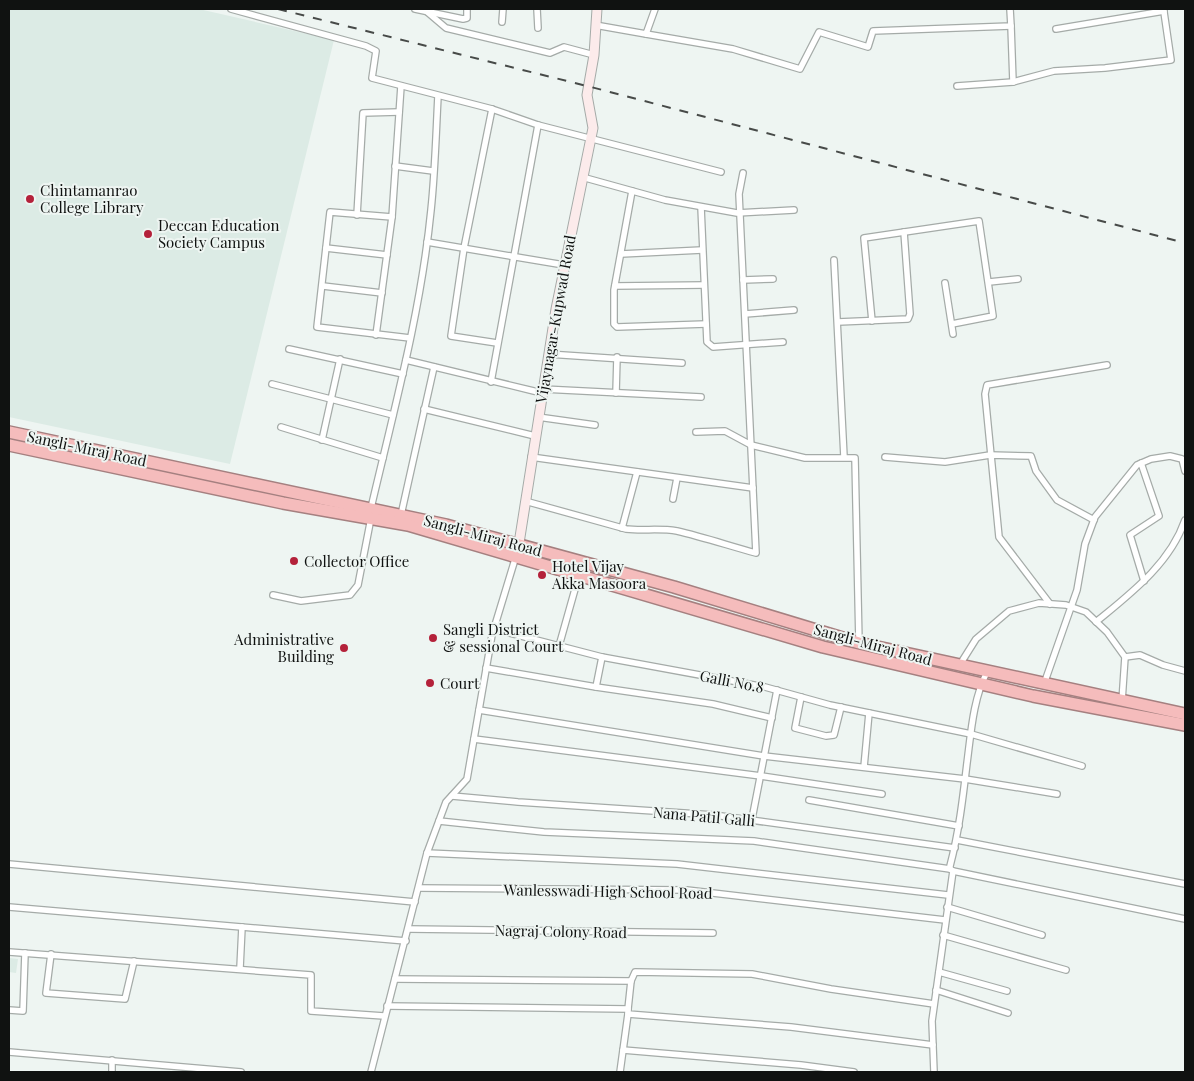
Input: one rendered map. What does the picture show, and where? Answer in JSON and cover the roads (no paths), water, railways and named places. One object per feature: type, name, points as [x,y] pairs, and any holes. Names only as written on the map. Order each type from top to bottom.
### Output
[{"type":"highway","name":"Sangli-Miraj Road","points":[[9,432],[371,513],[408,526],[674,587],[859,643],[1185,714]]},
{"type":"highway","name":"Sangli-Miraj Road","points":[[9,445],[283,503],[371,513],[400,514],[517,550],[578,575],[823,647],[980,685],[1185,725]]},
{"type":"street","points":[[231,9],[366,46],[376,51],[372,78],[492,109],[538,125],[721,172]]},
{"type":"street","points":[[415,9],[439,11],[463,19],[467,18],[467,9]]},
{"type":"street","points":[[502,22],[503,9]]},
{"type":"street","points":[[537,9],[538,28]]},
{"type":"street","points":[[426,11],[446,28],[550,53],[564,47],[594,55],[597,9]]},
{"type":"street","points":[[646,34],[655,9]]},
{"type":"street","points":[[1010,9],[1013,82]]},
{"type":"street","points":[[957,86],[1013,82],[1054,71],[1171,60],[1164,11],[1056,29]]},
{"type":"street","points":[[595,25],[732,49],[800,69],[819,32],[868,47],[874,31],[1011,26]]},
{"type":"street","name":"Vijaynagar-Kupwad Road","points":[[517,550],[564,265],[593,128],[587,95],[594,55]]},
{"type":"street","points":[[376,335],[392,217],[401,86]]},
{"type":"street","points":[[273,596],[301,601],[350,595],[358,585],[371,513],[406,360],[427,242],[434,171],[438,96]]},
{"type":"street","points":[[492,109],[464,248],[451,336],[497,343]]},
{"type":"street","points":[[357,214],[363,113],[399,112]]},
{"type":"street","points":[[491,382],[538,125]]},
{"type":"street","points":[[395,166],[434,171]]},
{"type":"street","points":[[525,500],[622,528],[676,531],[756,554],[740,213],[739,183],[743,173]]},
{"type":"street","points":[[582,177],[665,200],[740,213],[794,210]]},
{"type":"street","points":[[632,191],[615,286],[613,319],[617,327],[706,324]]},
{"type":"street","points":[[701,206],[708,342],[713,347],[783,342]]},
{"type":"street","points":[[392,217],[330,212],[317,327],[410,338]]},
{"type":"street","points":[[872,321],[864,238],[979,221],[994,316],[952,324]]},
{"type":"street","points":[[838,322],[908,319],[910,314],[904,232]]},
{"type":"street","points":[[427,242],[564,265]]},
{"type":"street","points":[[326,248],[387,255]]},
{"type":"street","points":[[621,254],[702,250]]},
{"type":"street","points":[[834,260],[844,458]]},
{"type":"street","points":[[743,280],[773,279]]},
{"type":"street","points":[[988,282],[1018,279]]},
{"type":"street","points":[[945,283],[953,334]]},
{"type":"street","points":[[615,286],[704,285]]},
{"type":"street","points":[[323,286],[382,294]]},
{"type":"street","points":[[745,314],[794,310]]},
{"type":"street","points":[[289,349],[403,374]]},
{"type":"street","points":[[548,354],[617,357],[682,363]]},
{"type":"street","points":[[616,393],[617,357]]},
{"type":"street","points":[[322,440],[340,359]]},
{"type":"street","points":[[406,360],[491,382],[542,391],[701,397]]},
{"type":"street","points":[[1050,604],[999,537],[985,394],[987,385],[1107,365]]},
{"type":"street","points":[[400,514],[434,367]]},
{"type":"street","points":[[272,384],[393,415]]},
{"type":"street","points":[[424,409],[535,436]]},
{"type":"street","points":[[538,417],[595,425]]},
{"type":"street","points":[[282,427],[383,458]]},
{"type":"street","points":[[696,432],[726,432],[751,445],[806,458],[855,458],[859,643]]},
{"type":"street","points":[[885,457],[945,462],[990,455],[1031,456],[1036,472],[1057,500],[1094,520]]},
{"type":"street","points":[[1044,684],[1071,607],[1085,544],[1094,520],[1137,465],[1151,459],[1170,456],[1182,459],[1185,471]]},
{"type":"street","points":[[531,457],[753,488]]},
{"type":"street","points":[[1141,463],[1159,516],[1130,535],[1144,581]]},
{"type":"street","points":[[622,528],[637,472]]},
{"type":"street","points":[[673,498],[677,478]]},
{"type":"street","points":[[1096,622],[1144,581],[1168,552],[1185,520]]},
{"type":"street","points":[[370,1072],[406,941],[427,852],[446,802],[467,779],[494,629],[517,550]]},
{"type":"street","points":[[560,646],[578,575]]},
{"type":"street","points":[[959,666],[976,639],[1009,611],[1040,603],[1071,607],[1086,612],[1107,632],[1125,657],[1122,700]]},
{"type":"street","name":"Galli No.8","points":[[494,629],[602,657],[778,690],[841,707],[971,734],[1082,766]]},
{"type":"street","points":[[1125,657],[1140,655],[1163,665],[1185,671]]},
{"type":"street","points":[[596,687],[602,657]]},
{"type":"street","points":[[486,668],[596,687],[713,704],[772,718]]},
{"type":"street","points":[[934,1072],[934,1004],[946,907],[971,734],[980,685],[987,672]]},
{"type":"street","points":[[752,819],[778,690]]},
{"type":"street","points":[[801,697],[795,728],[807,732],[834,735],[841,707]]},
{"type":"street","points":[[479,710],[764,756],[965,778],[1057,794]]},
{"type":"street","points":[[864,767],[869,713]]},
{"type":"street","points":[[474,739],[761,776],[882,794]]},
{"type":"street","name":"Nana Patil Galli","points":[[452,796],[752,819],[955,848]]},
{"type":"street","points":[[809,800],[959,826]]},
{"type":"street","points":[[439,822],[544,832],[754,840],[951,870],[1185,919]]},
{"type":"street","points":[[957,840],[1185,884]]},
{"type":"street","points":[[427,852],[677,864],[948,895]]},
{"type":"street","points":[[9,864],[415,902]]},
{"type":"street","name":"Wanlesswadi High School Road","points":[[419,888],[687,890],[945,920]]},
{"type":"street","points":[[9,907],[137,916],[406,941]]},
{"type":"street","points":[[946,907],[1042,934]]},
{"type":"street","points":[[240,968],[242,927]]},
{"type":"street","name":"Nagraj Colony Road","points":[[409,928],[713,932]]},
{"type":"street","points":[[943,935],[1066,970]]},
{"type":"street","points":[[9,952],[240,968],[311,975],[311,1012],[384,1016]]},
{"type":"street","points":[[9,1010],[23,1011],[25,953]]},
{"type":"street","points":[[51,954],[46,992],[126,999],[134,961]]},
{"type":"street","points":[[620,1072],[630,981],[635,972],[752,974],[831,989],[934,1004]]},
{"type":"street","points":[[939,972],[1007,991]]},
{"type":"street","points":[[395,979],[630,981]]},
{"type":"street","points":[[936,990],[1008,1013]]},
{"type":"street","points":[[387,1006],[628,1012],[791,1027],[933,1045]]},
{"type":"street","points":[[623,1050],[801,1065],[854,1072]]},
{"type":"street","points":[[9,1052],[241,1072]]},
{"type":"street","points":[[112,1060],[112,1072]]},
{"type":"railway","points":[[278,9],[591,87],[1185,243]]},
{"type":"place","name":"Chintamanrao College Library","points":[[30,199]]},
{"type":"place","name":"Deccan Education Society Campus","points":[[148,234]]},
{"type":"place","name":"Collector Office","points":[[294,561]]},
{"type":"place","name":"Hotel Vijay Akka Masoora","points":[[542,575]]},
{"type":"place","name":"Sangli District & sessional Court","points":[[433,638]]},
{"type":"place","name":"Administrative Building","points":[[344,648]]},
{"type":"place","name":"Court","points":[[430,683]]}]
